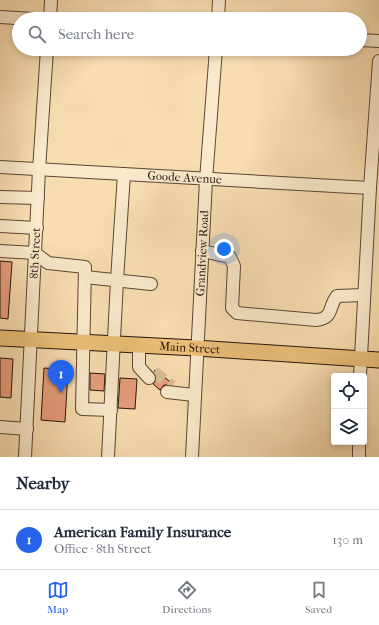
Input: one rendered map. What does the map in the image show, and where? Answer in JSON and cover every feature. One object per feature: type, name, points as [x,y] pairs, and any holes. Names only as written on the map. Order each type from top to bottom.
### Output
[{"type":"main road","name":"Main Street","points":[[0,338],[196,348],[379,360]]},
{"type":"street","points":[[50,12],[51,0]]},
{"type":"street","points":[[218,12],[219,0]]},
{"type":"street","points":[[0,17],[12,18]]},
{"type":"street","points":[[367,41],[379,42]]},
{"type":"street","name":"8th Street","points":[[25,457],[39,170],[47,56]]},
{"type":"street","name":"Grandview Road","points":[[192,457],[196,348],[215,56]]},
{"type":"street","points":[[360,373],[370,188],[379,61]]},
{"type":"street","name":"Goode Avenue","points":[[0,167],[206,180],[370,188]]},
{"type":"street","points":[[108,457],[124,174]]},
{"type":"street","points":[[0,196],[38,198]]},
{"type":"street","points":[[0,226],[36,228]]},
{"type":"street","points":[[0,251],[35,253],[48,262],[85,267],[82,409],[111,410]]},
{"type":"street","points":[[202,251],[230,257],[234,266],[232,308],[238,313],[324,320],[331,312],[333,301],[337,296],[364,295]]},
{"type":"street","points":[[85,277],[117,280],[125,283],[151,284]]},
{"type":"street","points":[[140,346],[139,367],[151,375]]},
{"type":"street","points":[[172,391],[194,395]]},
{"type":"street","points":[[0,427],[27,429]]},
{"type":"street","points":[[359,445],[359,457]]},
{"type":"building","points":[[0,261],[12,262],[8,319],[0,318]]},
{"type":"building","points":[[0,358],[13,359],[11,398],[0,397]]},
{"type":"building","points":[[44,368],[68,370],[65,422],[41,420]]},
{"type":"building","points":[[155,370],[173,384],[164,385],[160,390],[153,384],[156,380]]},
{"type":"building","points":[[90,373],[105,374],[104,391],[90,390]]},
{"type":"building","points":[[120,378],[137,379],[135,409],[118,408]]},
{"type":"tunnel","points":[[154,372],[172,386]]},
{"type":"place","name":"American Family Insurance","points":[[61,393]]}]
